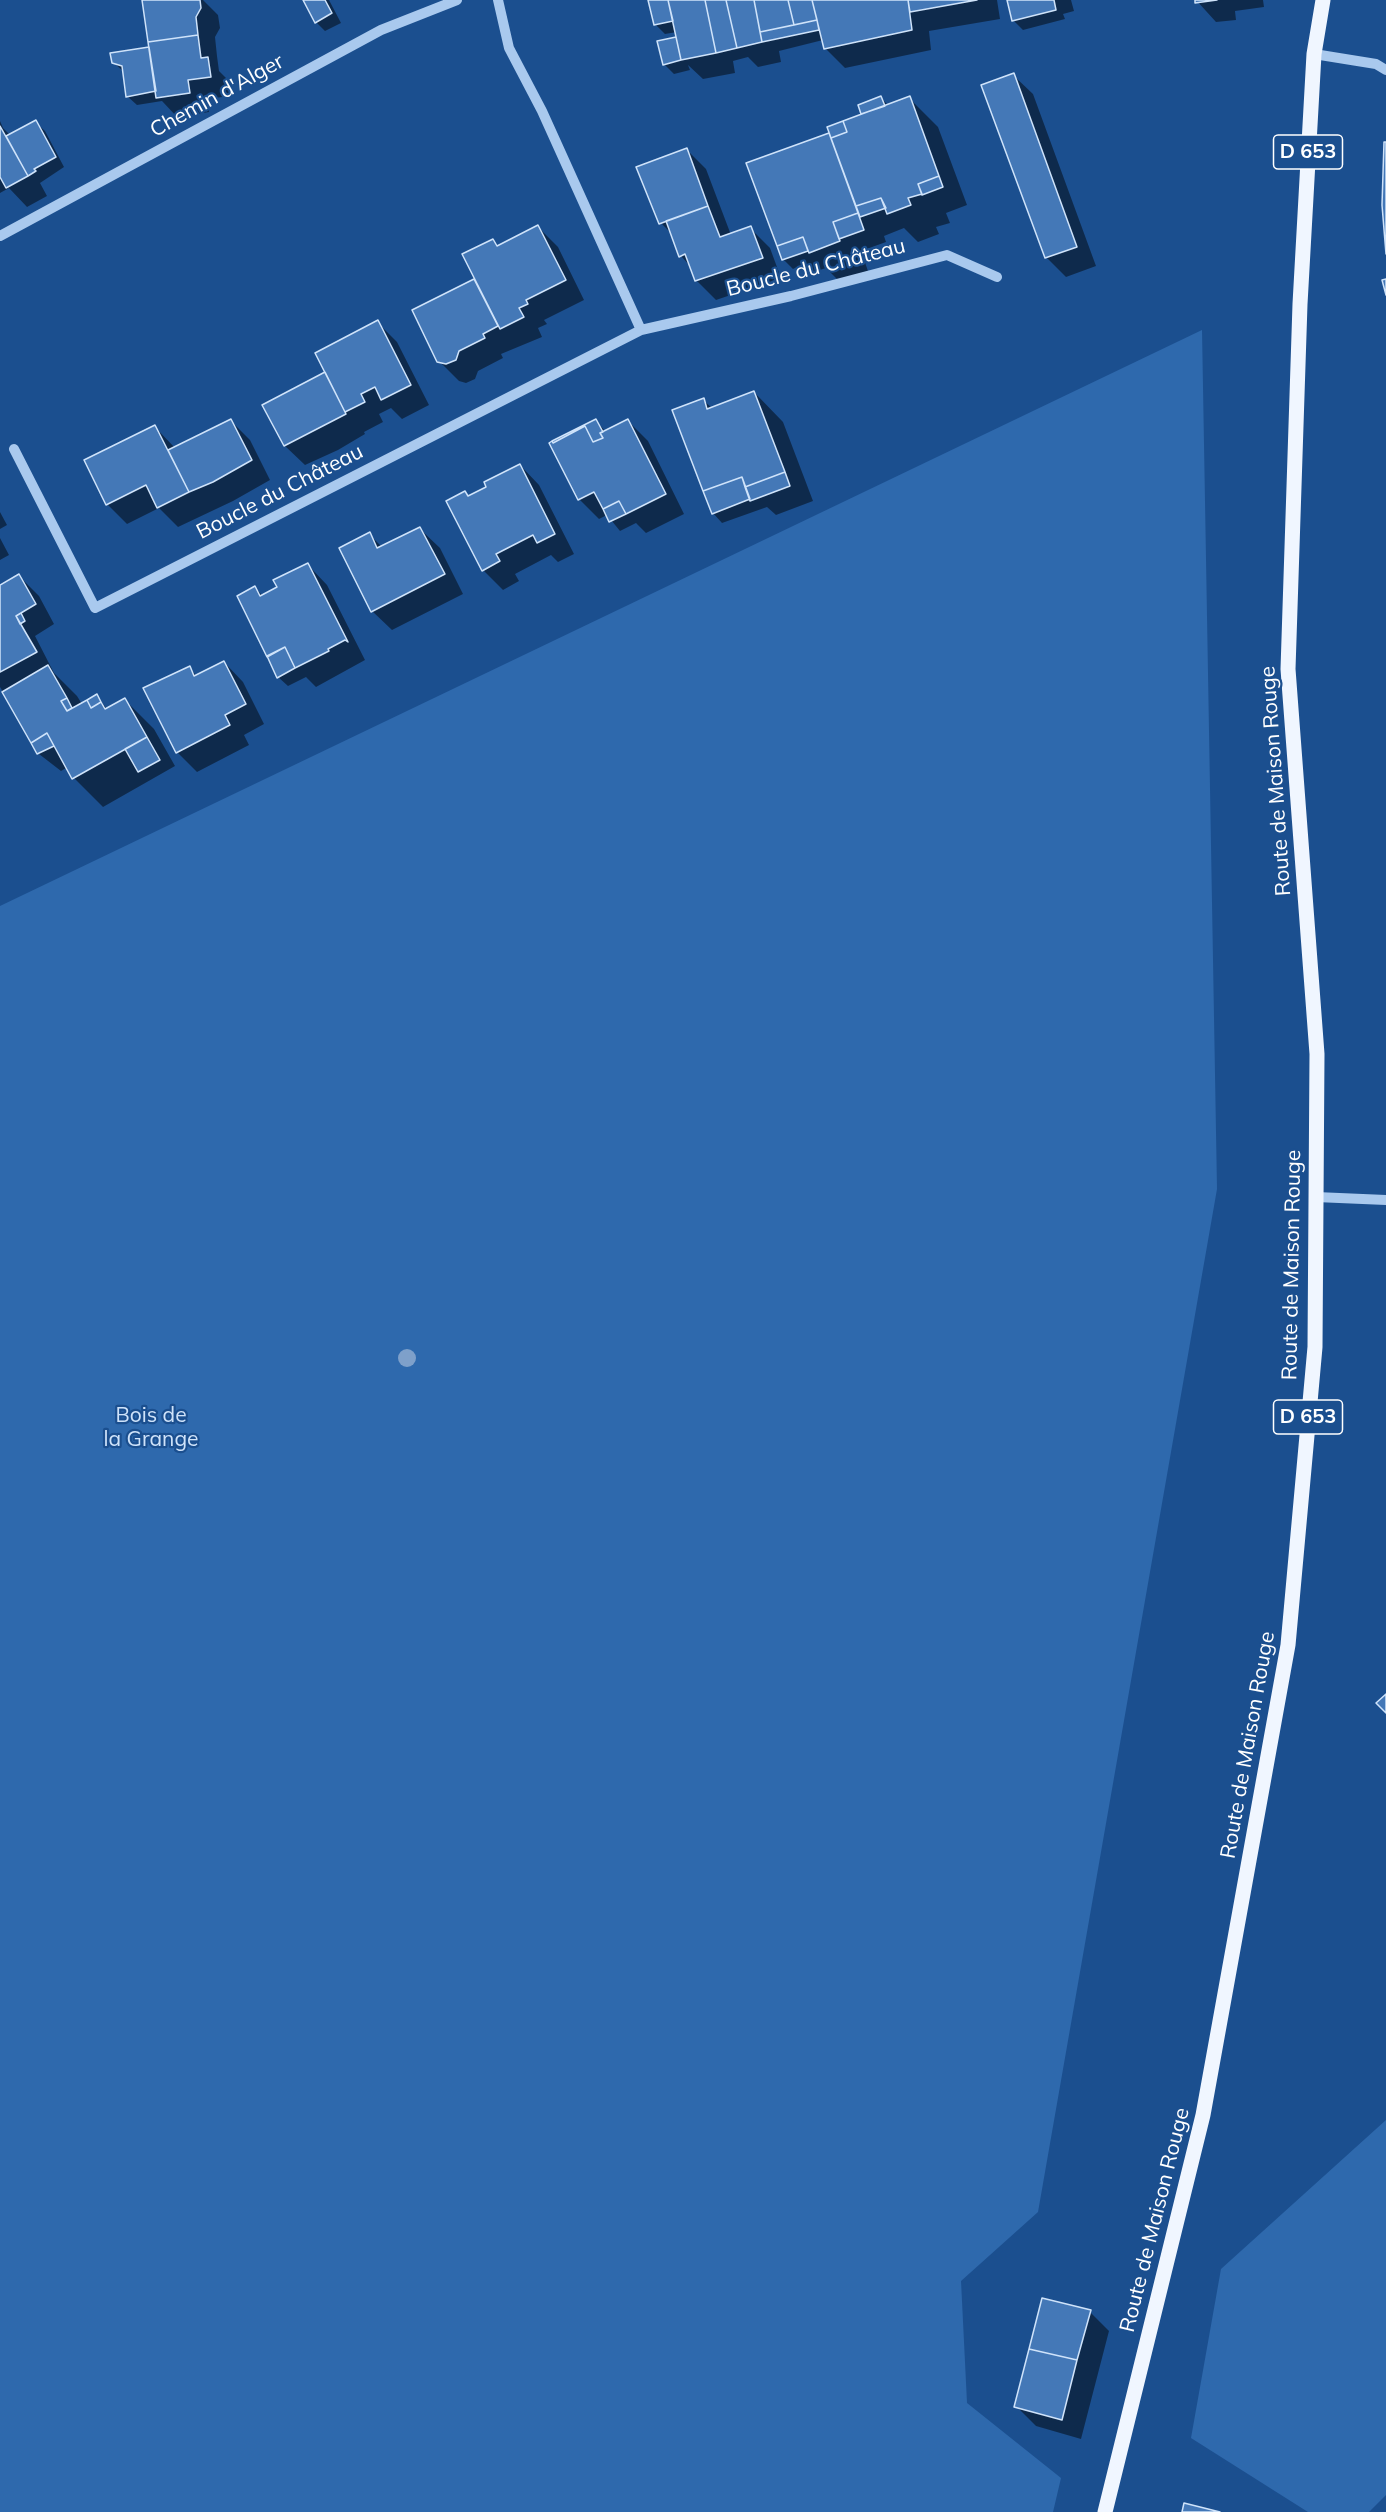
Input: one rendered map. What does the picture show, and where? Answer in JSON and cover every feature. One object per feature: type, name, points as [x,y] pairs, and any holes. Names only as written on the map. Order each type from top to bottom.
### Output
[{"type":"main road","name":"Route de Maison Rouge","points":[[1106,2512],[1203,2115],[1288,1645],[1315,1347],[1317,1054],[1288,669],[1300,304],[1314,54],[1323,0]]},
{"type":"street","name":"Chemin d'Alger","points":[[0,237],[381,30],[457,0]]},
{"type":"street","points":[[498,0],[509,48],[542,111],[641,330]]},
{"type":"street","points":[[1314,54],[1376,64],[1386,70]]},
{"type":"street","name":"Boucle du Château","points":[[14,449],[95,608],[641,330],[791,296],[947,255],[998,277]]},
{"type":"street","points":[[1316,1197],[1386,1200]]},
{"type":"green space","name":"Bois de la Grange","points":[[1202,330],[1217,1189],[1038,2212],[961,2281],[967,2403],[1061,2478],[1053,2512],[0,2512],[0,906]]},
{"type":"green space","points":[[1386,2120],[1386,2495],[1369,2512],[1308,2512],[1191,2438],[1221,2269]]},
{"type":"building","points":[[142,0],[200,0],[201,8],[196,17],[198,35],[148,42]]},
{"type":"building","points":[[303,0],[325,0],[332,13],[315,23]]},
{"type":"building","points":[[648,0],[668,0],[673,21],[654,25]]},
{"type":"building","points":[[668,0],[705,0],[716,53],[681,60]]},
{"type":"building","points":[[705,0],[726,0],[737,48],[716,53]]},
{"type":"building","points":[[726,0],[754,0],[762,42],[737,48]]},
{"type":"building","points":[[754,0],[788,0],[794,25],[760,32]]},
{"type":"building","points":[[788,0],[812,0],[817,20],[794,25]]},
{"type":"building","points":[[812,0],[908,0],[912,30],[824,49]]},
{"type":"building","points":[[908,0],[977,0],[910,12]]},
{"type":"building","points":[[1007,0],[1054,0],[1056,10],[1012,21]]},
{"type":"building","points":[[1195,0],[1217,0],[1195,3]]},
{"type":"building","points":[[817,20],[819,30],[762,42],[760,32]]},
{"type":"building","points":[[198,35],[201,58],[208,57],[211,77],[188,80],[190,93],[156,98],[148,42]]},
{"type":"building","points":[[676,37],[681,60],[663,65],[657,41]]},
{"type":"building","points":[[149,47],[156,91],[126,97],[122,66],[112,63],[110,53]]},
{"type":"building","points":[[1014,73],[1077,247],[1045,258],[981,85]]},
{"type":"building","points":[[881,96],[885,106],[861,114],[858,105]]},
{"type":"building","points":[[910,96],[939,176],[918,184],[922,194],[908,198],[911,205],[887,214],[881,198],[856,206],[831,138],[847,132],[843,121]]},
{"type":"building","points":[[36,120],[56,157],[34,169],[36,171],[28,176],[6,136]]},
{"type":"building","points":[[843,121],[847,132],[831,138],[827,127]]},
{"type":"building","points":[[0,126],[28,176],[6,188],[0,177]]},
{"type":"building","points":[[829,133],[858,213],[833,222],[840,241],[809,253],[803,237],[777,246],[746,163]]},
{"type":"building","points":[[1384,142],[1386,142],[1386,254],[1382,205]]},
{"type":"building","points":[[687,148],[708,206],[659,224],[636,167]]},
{"type":"building","points":[[939,176],[943,187],[922,195],[918,184]]},
{"type":"building","points":[[881,198],[886,208],[860,217],[856,206]]},
{"type":"building","points":[[708,206],[720,237],[751,226],[763,258],[695,281],[685,254],[679,257],[666,221]]},
{"type":"building","points":[[858,213],[864,230],[839,239],[833,222]]},
{"type":"building","points":[[538,225],[566,280],[526,300],[528,304],[519,308],[524,317],[500,329],[462,254],[493,239],[497,246]]},
{"type":"building","points":[[803,237],[808,251],[782,260],[777,246]]},
{"type":"building","points":[[474,279],[498,326],[483,334],[485,338],[459,351],[456,360],[446,364],[437,362],[412,310]]},
{"type":"building","points":[[1386,279],[1386,295],[1382,280]]},
{"type":"building","points":[[378,320],[411,385],[381,400],[375,387],[361,394],[365,402],[345,412],[315,353]]},
{"type":"building","points":[[325,372],[346,414],[284,446],[262,405]]},
{"type":"building","points":[[754,391],[785,472],[745,487],[742,477],[703,491],[672,410],[704,398],[707,409]]},
{"type":"building","points":[[231,419],[252,460],[213,482],[189,492],[168,450]]},
{"type":"building","points":[[596,419],[603,432],[600,433],[603,438],[593,442],[585,426],[553,443],[552,441]]},
{"type":"building","points":[[628,419],[666,494],[626,514],[619,501],[603,509],[594,492],[578,500],[549,443],[585,426],[593,442],[603,438],[600,433]]},
{"type":"building","points":[[155,425],[189,492],[157,508],[146,485],[106,505],[84,460]]},
{"type":"building","points":[[520,464],[555,534],[537,543],[533,535],[496,554],[500,561],[482,571],[446,501],[465,491],[468,496],[486,487],[484,482]]},
{"type":"building","points":[[785,472],[790,486],[750,501],[745,487]]},
{"type":"building","points":[[742,477],[750,499],[712,514],[703,491]]},
{"type":"building","points":[[619,501],[626,514],[609,522],[603,509]]},
{"type":"building","points":[[420,527],[445,574],[371,612],[339,548],[370,532],[377,548]]},
{"type":"building","points":[[308,563],[348,642],[345,640],[295,668],[285,647],[267,657],[237,596],[255,586],[260,596],[277,587],[273,580]]},
{"type":"building","points":[[19,574],[36,604],[16,616],[37,652],[0,672],[0,585]]},
{"type":"building","points":[[21,613],[25,621],[20,624],[16,616]]},
{"type":"building","points":[[285,647],[295,668],[277,678],[267,656]]},
{"type":"building","points":[[224,661],[246,704],[225,715],[230,725],[176,753],[143,688],[190,666],[194,676]]},
{"type":"building","points":[[48,665],[67,698],[61,701],[67,711],[87,700],[91,708],[101,702],[105,709],[125,698],[147,737],[72,779],[47,733],[31,743],[2,692]]},
{"type":"building","points":[[97,694],[101,702],[91,708],[87,700]]},
{"type":"building","points":[[67,698],[72,708],[67,711],[61,701]]},
{"type":"building","points":[[47,733],[54,746],[37,754],[31,743]]},
{"type":"building","points":[[147,737],[160,760],[138,772],[125,749]]},
{"type":"building","points":[[1386,1694],[1386,1713],[1376,1703]]},
{"type":"building","points":[[1042,2298],[1091,2310],[1077,2360],[1029,2349]]},
{"type":"building","points":[[1029,2349],[1077,2360],[1062,2420],[1014,2407]]},
{"type":"building","points":[[1184,2503],[1220,2512],[1182,2512]]}]
